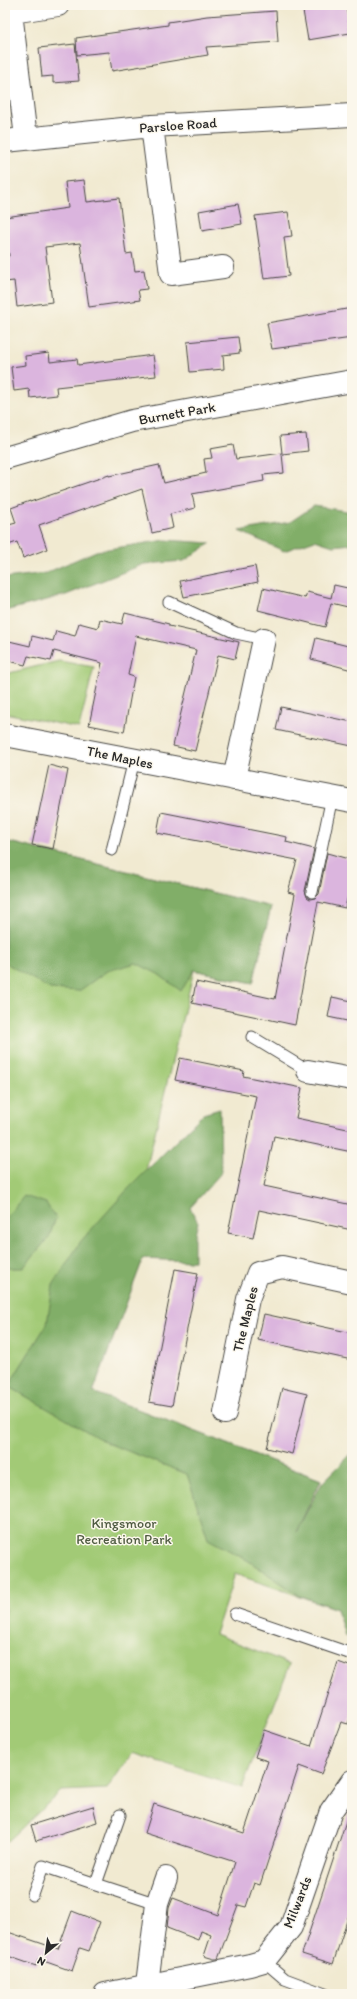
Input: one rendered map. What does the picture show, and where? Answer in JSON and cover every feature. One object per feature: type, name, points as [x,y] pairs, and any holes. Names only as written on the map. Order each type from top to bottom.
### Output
[{"type":"street","points":[[26,138],[8,13],[58,5]]},
{"type":"street","name":"Parsloe Road","points":[[5,141],[152,126],[352,115]]},
{"type":"street","points":[[152,126],[171,274],[223,267]]},
{"type":"street","name":"Burnett Park","points":[[5,458],[132,421],[352,381]]},
{"type":"street","points":[[234,779],[264,639]]},
{"type":"street","name":"The Maples","points":[[5,735],[342,799]]},
{"type":"street","points":[[308,1071],[352,1079]]},
{"type":"street","name":"The Maples","points":[[225,1413],[248,1299],[258,1273],[282,1267],[352,1282]]},
{"type":"street","name":"Milwards","points":[[264,1961],[291,1926],[331,1811],[352,1781]]},
{"type":"street","points":[[147,1984],[157,1904],[166,1878]]},
{"type":"street","points":[[105,1994],[147,1984],[250,1965],[264,1961]]},
{"type":"lane","points":[[169,602],[236,633],[264,639]]},
{"type":"lane","points":[[112,850],[134,760]]},
{"type":"lane","points":[[312,892],[342,799]]},
{"type":"lane","points":[[252,1037],[308,1071]]},
{"type":"lane","points":[[235,1614],[352,1654]]},
{"type":"lane","points":[[96,1884],[120,1815]]},
{"type":"lane","points":[[33,1895],[44,1866],[157,1904]]},
{"type":"lane","points":[[264,1961],[285,1980],[325,1994]]},
{"type":"green space","points":[[314,506],[352,512],[352,544],[333,546],[315,540],[284,551],[239,531],[290,522]]},
{"type":"green space","points":[[165,540],[211,543],[184,561],[144,564],[66,595],[5,611],[5,578],[46,573],[96,551]]},
{"type":"green space","points":[[59,661],[94,667],[79,728],[5,713],[5,674]]},
{"type":"green space","name":"Kingsmoor Recreation Park","points":[[5,841],[271,907],[253,983],[194,970],[143,1183],[194,1261],[143,1259],[93,1392],[321,1480],[284,1556],[337,1609],[235,1574],[215,1634],[290,1664],[242,1788],[132,1753],[107,1789],[61,1791],[5,1844]]},
{"type":"green space","points":[[5,841],[271,907],[253,983],[194,970],[181,991],[158,974],[136,963],[107,971],[79,991],[50,989],[9,965],[5,961]]},
{"type":"green space","points":[[220,1109],[221,1173],[190,1208],[198,1222],[194,1239],[194,1261],[143,1259],[93,1392],[321,1480],[296,1532],[322,1483],[352,1453],[352,1638],[345,1636],[337,1609],[300,1596],[247,1560],[208,1539],[187,1474],[107,1443],[8,1386],[47,1324],[53,1285],[81,1241],[128,1189],[203,1114]]},
{"type":"green space","points":[[24,1196],[46,1203],[56,1218],[49,1237],[23,1268],[5,1268],[5,1219]]},
{"type":"building","points":[[302,5],[346,5],[350,33],[308,40]]},
{"type":"building","points":[[276,11],[278,42],[206,47],[208,55],[112,71],[109,52],[77,55],[76,38],[168,25],[168,22],[207,16]]},
{"type":"building","points":[[75,44],[79,81],[53,83],[53,76],[42,77],[39,48]]},
{"type":"building","points":[[84,180],[87,202],[119,198],[126,254],[132,253],[135,271],[144,270],[147,289],[138,290],[140,300],[89,307],[80,243],[45,247],[52,302],[17,307],[14,281],[5,282],[5,257],[9,256],[5,217],[68,208],[65,182]]},
{"type":"building","points":[[238,204],[242,224],[202,231],[199,211]]},
{"type":"building","points":[[288,212],[292,236],[284,237],[289,276],[264,279],[255,216]]},
{"type":"building","points":[[352,308],[352,338],[272,349],[267,323]]},
{"type":"building","points":[[238,337],[240,353],[223,355],[224,369],[190,372],[187,342]]},
{"type":"building","points":[[49,353],[50,362],[77,359],[78,365],[153,355],[156,376],[56,387],[57,395],[30,398],[29,389],[14,391],[11,367],[26,365],[25,356]]},
{"type":"building","points":[[306,434],[308,451],[282,454],[284,473],[263,475],[264,481],[192,494],[195,508],[170,514],[173,528],[152,533],[142,489],[39,525],[47,549],[23,558],[17,542],[5,546],[5,526],[16,523],[11,508],[109,475],[159,465],[164,483],[206,473],[204,459],[212,458],[210,449],[233,445],[236,459],[282,453],[280,436]]},
{"type":"building","points":[[255,566],[258,582],[184,597],[180,581]]},
{"type":"building","points":[[334,585],[352,589],[352,608],[331,603],[325,627],[258,610],[263,588],[305,598],[307,592],[331,598]]},
{"type":"building","points":[[125,613],[169,624],[169,626],[239,642],[235,659],[218,655],[195,751],[173,746],[196,650],[136,636],[128,675],[134,677],[124,732],[89,725],[102,663],[54,651],[51,661],[28,656],[25,665],[5,660],[5,640],[30,646],[32,636],[53,641],[56,631],[75,636],[79,623],[98,628],[100,619],[122,624]]},
{"type":"building","points":[[316,638],[352,647],[352,670],[311,659]]},
{"type":"building","points":[[281,707],[352,722],[352,746],[276,730]]},
{"type":"building","points":[[49,765],[68,770],[53,849],[32,845]]},
{"type":"building","points":[[161,812],[287,837],[286,842],[314,849],[305,891],[307,897],[310,899],[315,898],[319,894],[327,853],[352,860],[352,878],[345,908],[318,902],[295,1025],[192,1003],[196,982],[275,999],[295,894],[288,892],[297,860],[157,833]]},
{"type":"building","points":[[332,997],[352,1001],[352,1022],[328,1017]]},
{"type":"building","points":[[180,1058],[244,1071],[243,1076],[302,1088],[296,1118],[352,1130],[352,1152],[274,1136],[264,1186],[352,1205],[352,1230],[259,1210],[253,1238],[228,1233],[256,1096],[175,1080]]},
{"type":"building","points":[[175,1269],[198,1273],[172,1406],[149,1402]]},
{"type":"building","points":[[264,1314],[352,1333],[352,1360],[258,1340]]},
{"type":"building","points":[[282,1388],[307,1394],[292,1454],[267,1448]]},
{"type":"building","points":[[338,1662],[352,1667],[352,1713],[348,1724],[341,1722],[321,1774],[299,1766],[260,1885],[254,1883],[246,1907],[238,1905],[218,1959],[204,1956],[211,1935],[201,1931],[198,1940],[167,1928],[169,1908],[173,1898],[218,1915],[235,1862],[145,1833],[154,1804],[244,1833],[268,1761],[255,1757],[264,1730],[311,1746]]},
{"type":"building","points":[[93,1806],[97,1822],[36,1841],[31,1825]]},
{"type":"building","points":[[349,1812],[352,1812],[352,1905],[333,1964],[302,1954]]},
{"type":"building","points":[[72,1911],[100,1922],[89,1951],[80,1948],[72,1971],[38,1959],[36,1966],[5,1955],[5,1931],[58,1949]]}]
